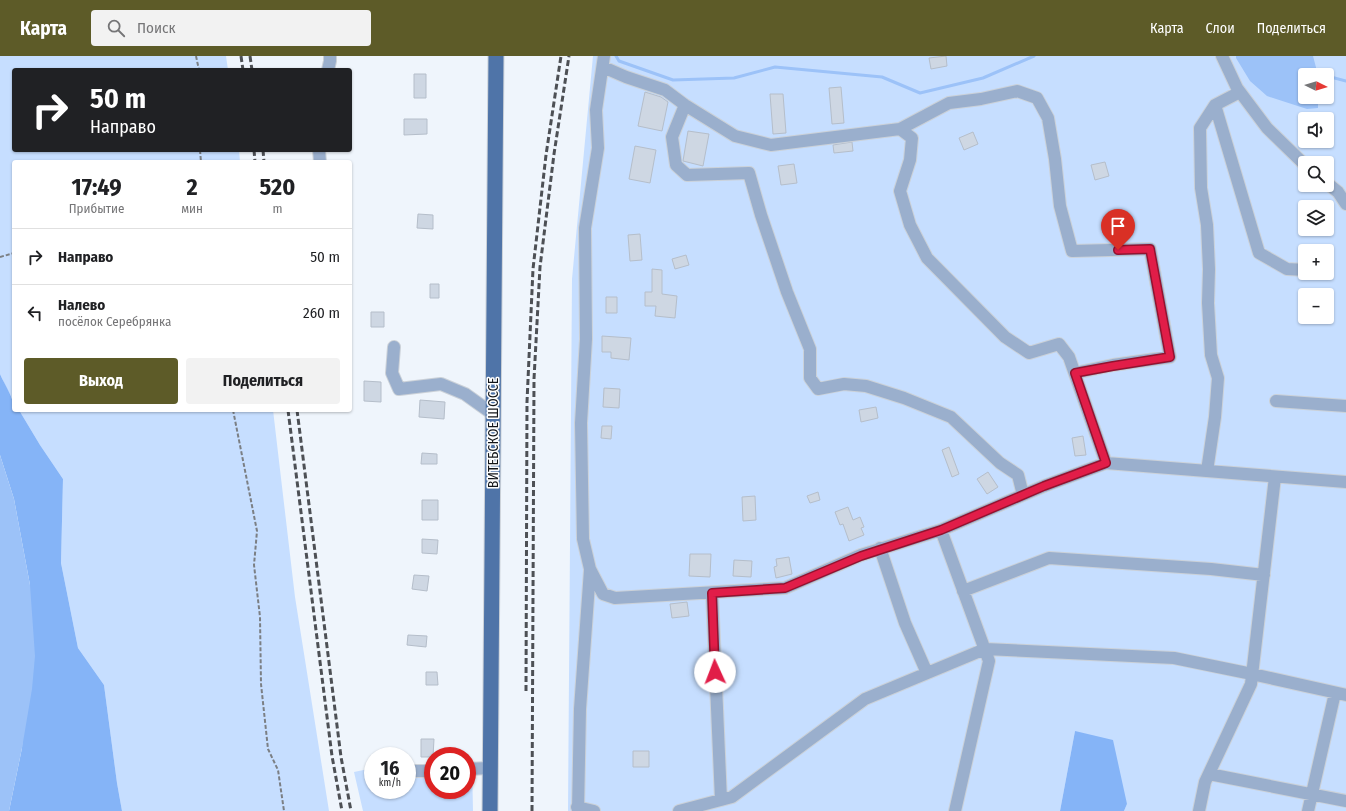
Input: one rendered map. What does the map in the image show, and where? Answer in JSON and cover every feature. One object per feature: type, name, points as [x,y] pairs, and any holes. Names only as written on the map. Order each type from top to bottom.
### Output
[{"type":"main road","name":"ВИТЕБСКОЕ ШОССЕ","points":[[490,811],[496,56]]},
{"type":"lane","points":[[328,68],[330,56]]},
{"type":"lane","points":[[1222,56],[1240,92],[1267,128],[1298,158]]},
{"type":"lane","points":[[1075,373],[1170,357],[1150,249],[1072,251],[1060,206],[1055,159],[1048,118],[1037,98],[1017,91],[981,99],[949,103],[900,129],[771,145],[735,136],[685,105],[665,90],[626,77],[604,62],[596,110],[598,148],[584,228],[586,339],[581,423],[583,539],[590,569],[603,594],[615,598],[785,588],[880,548],[941,530],[1023,495],[1106,463],[1346,482]]},
{"type":"lane","points":[[1207,471],[1215,417],[1218,378],[1211,355],[1208,303],[1209,262],[1207,225],[1201,188],[1200,128],[1215,105],[1240,92]]},
{"type":"lane","points":[[685,105],[672,137],[676,165],[687,175],[749,172],[761,215],[787,292],[810,349],[810,378],[818,389],[844,384],[866,386],[904,398],[951,417],[1000,463],[1018,475],[1023,495]]},
{"type":"lane","points":[[1215,105],[1259,253],[1287,269],[1298,270]]},
{"type":"lane","points":[[900,129],[912,138],[910,160],[900,191],[910,225],[927,258],[1005,337],[1029,353],[1059,344],[1069,357],[1106,463]]},
{"type":"lane","points":[[1334,189],[1346,204]]},
{"type":"lane","points":[[394,346],[392,373],[399,389],[441,384],[465,394],[493,414]]},
{"type":"lane","points":[[1276,401],[1346,406]]},
{"type":"lane","points":[[1199,811],[1205,782],[1251,684],[1275,477]]},
{"type":"lane","points":[[941,530],[989,661],[955,811]]},
{"type":"lane","points":[[880,548],[905,623],[927,673]]},
{"type":"lane","points":[[963,591],[1049,558],[1211,569],[1264,575]]},
{"type":"lane","points":[[590,569],[580,708],[578,809],[594,811]]},
{"type":"lane","points":[[712,593],[721,800]]},
{"type":"lane","points":[[679,811],[732,797],[865,699],[985,649],[1174,658],[1341,694],[1308,811]]},
{"type":"lane","points":[[476,769],[490,768]]},
{"type":"lane","points":[[1209,774],[1313,794],[1346,802]]},
{"type":"path","points":[[196,56],[199,68]]},
{"type":"path","points":[[0,257],[12,254]]},
{"type":"path","points":[[233,412],[257,531],[254,565],[260,617],[261,684],[268,749],[278,770],[284,811]]},
{"type":"shaded area","points":[[0,56],[226,56],[228,68],[12,68],[12,152],[239,152],[240,160],[12,160],[12,398],[0,374]]},
{"type":"shaded area","points":[[593,56],[1346,56],[1346,811],[1124,811],[1127,804],[1075,731],[1060,811],[568,811],[572,279]]},
{"type":"shaded area","points":[[1236,56],[1313,56],[1316,68],[1298,68],[1298,104],[1318,104],[1318,108],[1307,109],[1267,96],[1250,81]]},
{"type":"shaded area","points":[[0,374],[12,399],[12,412],[20,412],[63,479],[61,563],[78,648],[104,685],[122,811],[9,811],[22,748],[30,585],[14,499],[0,455]]},
{"type":"shaded area","points":[[20,412],[273,412],[295,597],[329,811],[122,811],[104,685],[78,648],[61,563],[63,479]]},
{"type":"shaded area","points":[[0,455],[14,499],[30,585],[35,656],[32,689],[9,811],[0,811]]},
{"type":"shaded area","points":[[1075,731],[1113,740],[1127,804],[1124,811],[1060,811]]},
{"type":"shaded area","points":[[424,764],[424,799],[473,799],[473,811],[363,811],[354,772],[364,770],[364,799],[416,799],[416,765]]},
{"type":"building","points":[[946,56],[947,66],[931,69],[929,58]]},
{"type":"building","points":[[414,74],[426,74],[426,98],[414,98]]},
{"type":"building","points":[[841,87],[844,123],[832,124],[829,88]]},
{"type":"building","points":[[645,92],[661,97],[668,102],[662,131],[638,126]]},
{"type":"building","points":[[770,94],[783,94],[786,133],[773,134]]},
{"type":"building","points":[[404,119],[427,119],[427,134],[404,135]]},
{"type":"building","points":[[688,131],[709,134],[703,166],[683,161]]},
{"type":"building","points":[[973,132],[978,144],[964,150],[959,138]]},
{"type":"building","points":[[852,142],[853,151],[834,153],[833,145]]},
{"type":"building","points":[[635,146],[656,150],[650,183],[629,179]]},
{"type":"building","points":[[1105,162],[1109,176],[1095,180],[1091,165]]},
{"type":"building","points":[[794,164],[797,183],[781,185],[778,166]]},
{"type":"building","points":[[418,214],[433,215],[433,229],[417,228]]},
{"type":"building","points":[[640,234],[642,260],[630,261],[628,235]]},
{"type":"building","points":[[686,255],[689,265],[675,269],[672,259]]},
{"type":"building","points":[[652,269],[662,270],[662,294],[677,296],[675,318],[655,316],[656,306],[645,306],[645,292],[652,292]]},
{"type":"building","points":[[430,284],[439,284],[439,298],[430,298]]},
{"type":"building","points":[[606,297],[617,297],[617,313],[606,313]]},
{"type":"building","points":[[371,312],[384,312],[384,327],[371,327]]},
{"type":"building","points":[[602,336],[631,338],[629,360],[611,358],[611,352],[602,352]]},
{"type":"building","points":[[364,381],[381,382],[381,402],[364,401]]},
{"type":"building","points":[[604,388],[620,389],[619,408],[603,407]]},
{"type":"building","points":[[420,400],[445,402],[444,419],[419,417]]},
{"type":"building","points":[[876,407],[878,418],[861,422],[859,410]]},
{"type":"building","points":[[602,426],[612,426],[611,439],[601,438]]},
{"type":"building","points":[[1083,436],[1086,455],[1075,456],[1072,438]]},
{"type":"building","points":[[949,447],[959,474],[952,477],[942,450]]},
{"type":"building","points":[[422,453],[437,454],[437,464],[421,464]]},
{"type":"building","points":[[988,472],[998,487],[987,494],[977,479]]},
{"type":"building","points":[[818,492],[820,500],[810,503],[807,496]]},
{"type":"building","points":[[755,496],[756,520],[743,521],[742,497]]},
{"type":"building","points":[[422,500],[438,500],[438,520],[422,520]]},
{"type":"building","points":[[848,507],[853,520],[860,517],[864,527],[861,528],[864,535],[849,541],[843,524],[840,525],[835,512]]},
{"type":"building","points":[[422,539],[438,540],[437,554],[422,553]]},
{"type":"building","points":[[690,554],[711,554],[710,577],[689,576]]},
{"type":"building","points":[[789,557],[792,574],[776,578],[774,567],[777,566],[776,559]]},
{"type":"building","points":[[734,560],[752,561],[751,577],[733,576]]},
{"type":"building","points":[[414,575],[429,576],[427,591],[412,589]]},
{"type":"building","points":[[687,602],[689,616],[672,618],[670,604]]},
{"type":"building","points":[[408,635],[427,636],[426,647],[407,645]]},
{"type":"building","points":[[426,672],[437,672],[438,685],[426,685]]},
{"type":"building","points":[[421,739],[434,739],[434,747],[424,747],[424,757],[421,757]]},
{"type":"building","points":[[633,751],[649,751],[649,767],[633,767]]},
{"type":"waterway","points":[[616,56],[619,61],[673,80],[734,78],[775,67],[882,77],[920,93],[983,78],[1034,56]]},
{"type":"waterway","points":[[1334,78],[1346,81]]},
{"type":"railway","points":[[241,56],[243,68]]},
{"type":"railway","points":[[250,56],[252,68]]},
{"type":"railway","points":[[526,691],[527,402],[533,269],[546,155],[561,56]]},
{"type":"railway","points":[[532,811],[534,379],[540,267],[554,154],[569,56]]},
{"type":"railway","points":[[254,152],[255,160]]},
{"type":"railway","points":[[263,152],[264,160]]},
{"type":"railway","points":[[288,412],[332,756],[342,811]]},
{"type":"railway","points":[[297,412],[341,757],[351,811]]},
{"type":"route","points":[[715,672],[712,593],[785,588],[831,570],[880,548],[941,530],[1044,486],[1106,463],[1075,373],[1170,357],[1150,249],[1118,250]]}]
